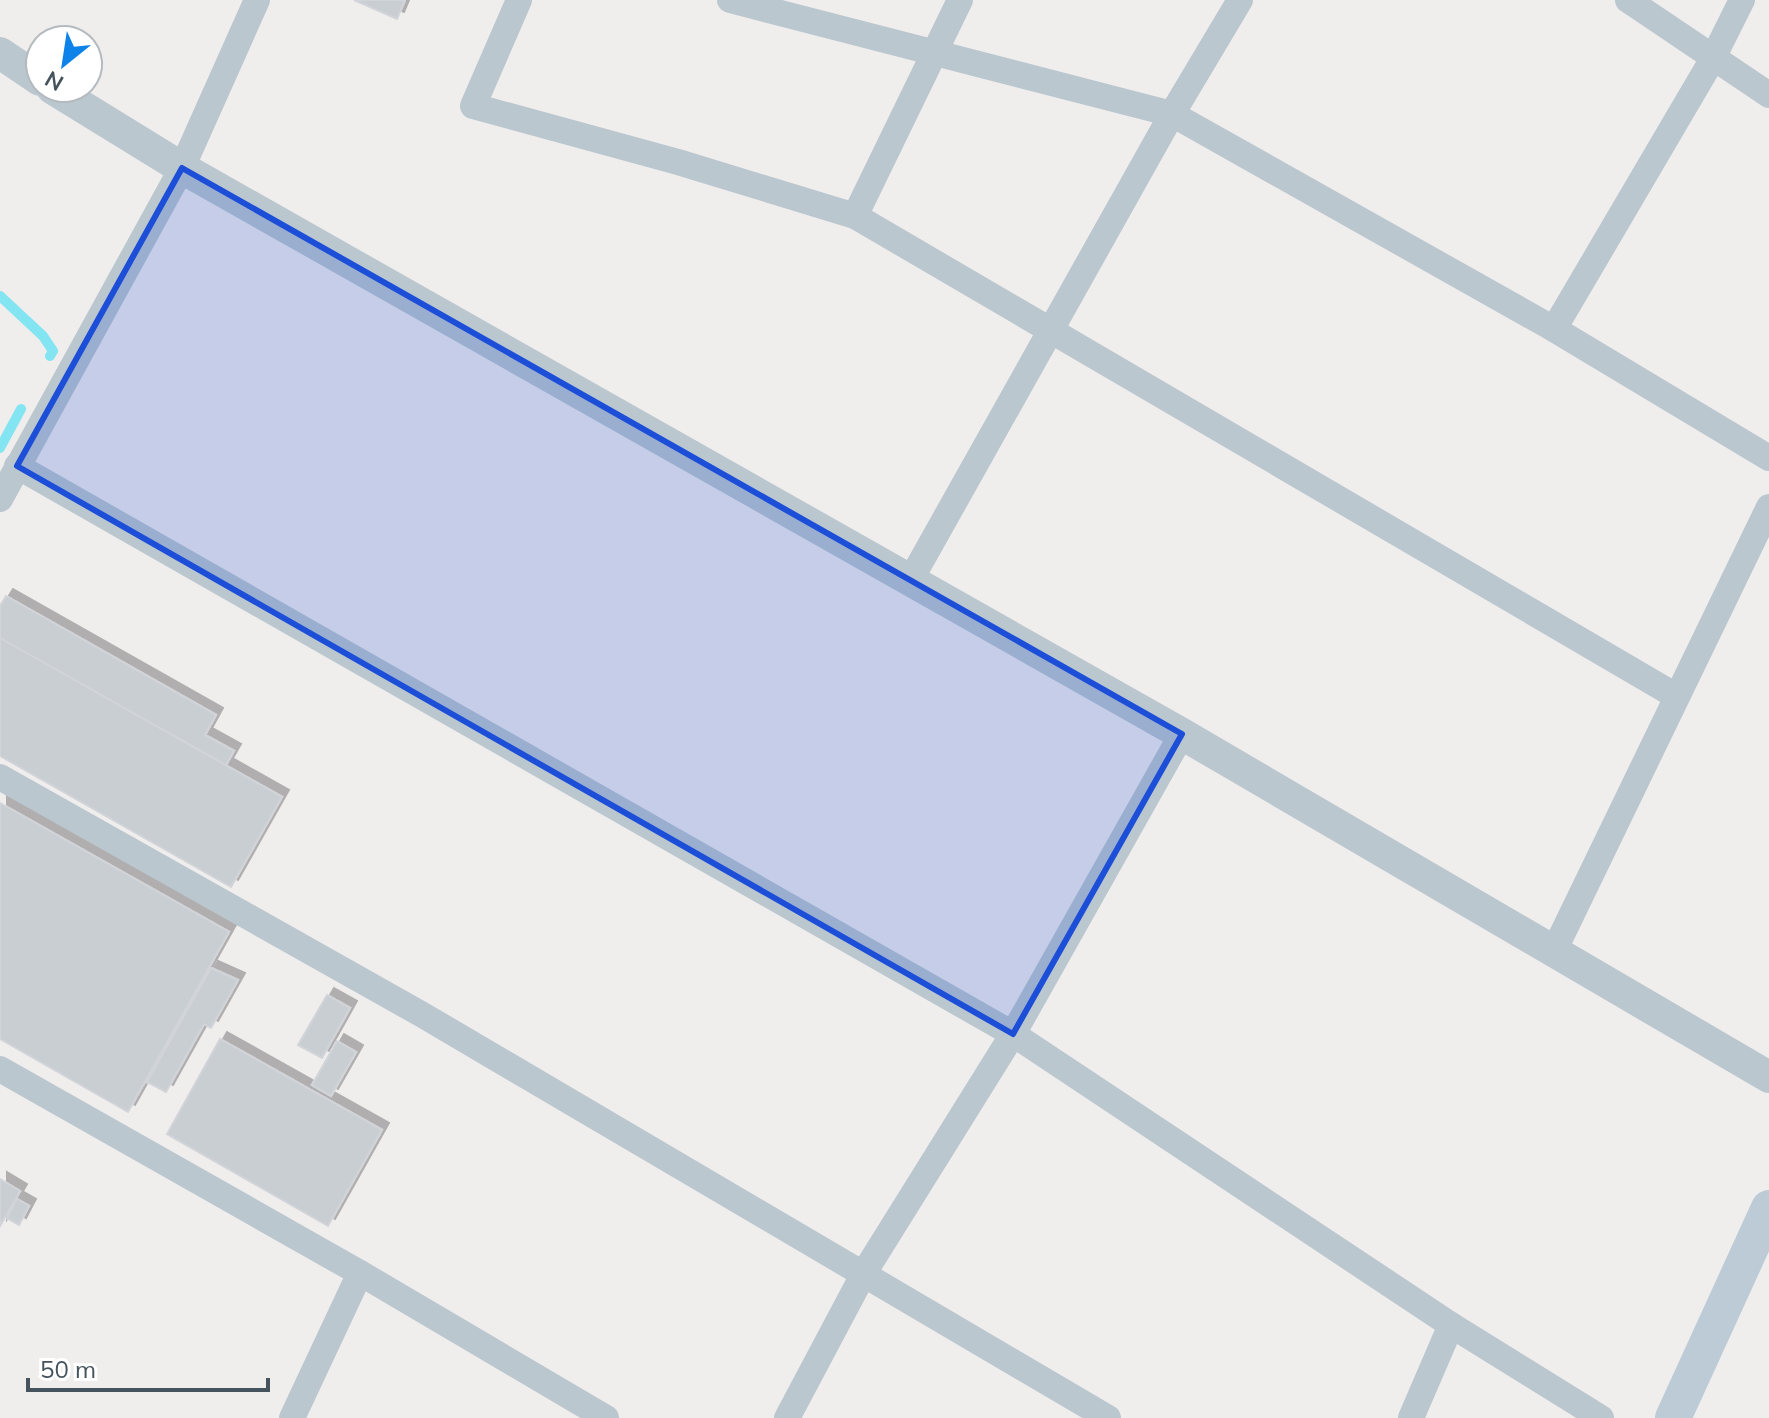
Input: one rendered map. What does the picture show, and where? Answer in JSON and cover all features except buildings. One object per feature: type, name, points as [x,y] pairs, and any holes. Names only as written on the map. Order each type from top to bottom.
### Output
[{"type":"main road","points":[[1673,1418],[1769,1208]]},
{"type":"street","points":[[0,499],[182,168],[257,0]]},
{"type":"street","points":[[519,0],[473,106],[678,162],[855,216],[1676,696]]},
{"type":"street","points":[[730,0],[1172,114],[1554,329],[1769,458]]},
{"type":"street","points":[[855,216],[960,0]]},
{"type":"street","points":[[910,581],[1172,114],[1240,0]]},
{"type":"street","points":[[1628,0],[1712,60],[1769,95]]},
{"type":"street","points":[[1554,329],[1712,60],[1742,0]]},
{"type":"street","points":[[0,53],[24,69]]},
{"type":"street","points":[[78,104],[182,168],[1182,734],[1769,1077]]},
{"type":"street","points":[[17,466],[1013,1034],[1451,1325],[1601,1418]]},
{"type":"street","points":[[1554,951],[1769,507]]},
{"type":"street","points":[[787,1418],[864,1273],[1013,1034],[1182,734]]},
{"type":"street","points":[[0,777],[421,1014],[1108,1418]]},
{"type":"street","points":[[0,1069],[360,1273],[606,1418]]},
{"type":"street","points":[[292,1418],[360,1273]]},
{"type":"street","points":[[1411,1418],[1451,1325]]},
{"type":"highlighted area","points":[[182,168],[1182,734],[1013,1034],[17,466]]},
{"type":"waterway","points":[[0,296],[43,336],[53,351],[50,356]]},
{"type":"waterway","points":[[0,448],[21,409]]}]
